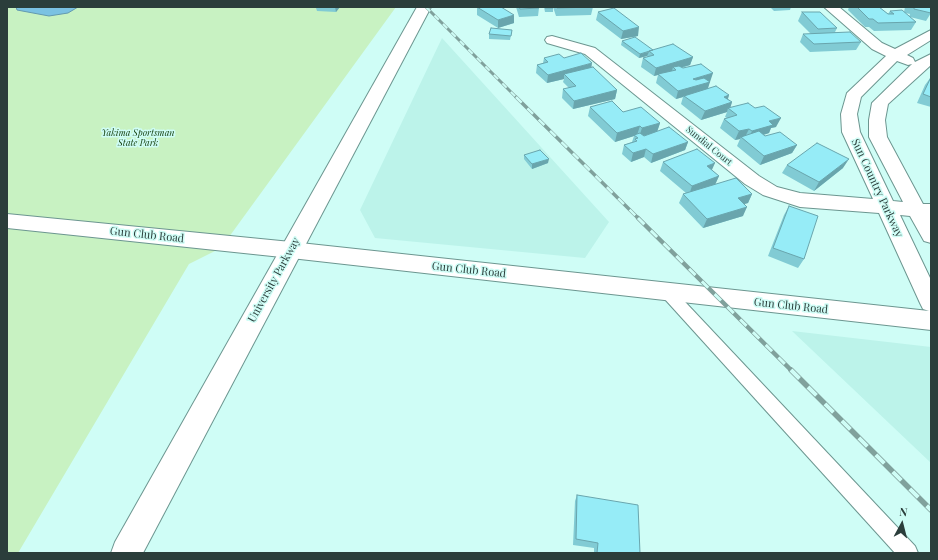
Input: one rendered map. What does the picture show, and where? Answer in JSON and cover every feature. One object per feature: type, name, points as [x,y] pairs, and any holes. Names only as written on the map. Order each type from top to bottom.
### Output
[{"type":"street","name":"University Parkway","points":[[126,553],[290,250],[424,7]]},
{"type":"street","points":[[831,7],[877,46],[894,56],[927,65]]},
{"type":"street","name":"Sun Country Parkway","points":[[931,34],[894,56],[853,96],[849,114],[851,132],[884,207],[931,303]]},
{"type":"street","name":"Sundial Court","points":[[552,40],[590,51],[752,180],[770,191],[800,200],[924,211]]},
{"type":"street","name":"Sun Country Parkway","points":[[927,65],[880,104],[877,120],[878,137],[924,211],[931,236]]},
{"type":"street","name":"Gun Club Road","points":[[7,221],[290,250],[931,321]]},
{"type":"lane","points":[[667,292],[908,553]]},
{"type":"shaded area","points":[[442,38],[609,222],[585,258],[375,238],[360,210]]},
{"type":"shaded area","points":[[792,331],[931,347],[931,463]]},
{"type":"green space","name":"Yakima Sportsman State Park","points":[[7,7],[396,7],[221,248],[189,264],[18,553],[7,553]]},
{"type":"water","points":[[16,7],[78,7],[68,13],[49,16],[17,10]]},
{"type":"building","points":[[477,7],[501,7],[514,15],[498,20]]},
{"type":"building","points":[[519,7],[538,7],[539,8],[520,9]]},
{"type":"building","points":[[556,7],[593,7],[557,8]]},
{"type":"building","points":[[857,7],[879,7],[888,14],[894,14],[890,11],[902,10],[916,22],[878,23],[873,19],[869,19]]},
{"type":"building","points":[[914,7],[931,7],[931,13],[914,9]]},
{"type":"building","points":[[614,8],[639,27],[623,31],[598,12]]},
{"type":"building","points":[[802,12],[820,12],[837,28],[818,29]]},
{"type":"building","points":[[491,28],[512,30],[511,36],[489,34]]},
{"type":"building","points":[[850,32],[861,42],[814,44],[803,34]]},
{"type":"building","points":[[635,37],[653,50],[640,54],[622,41]]},
{"type":"building","points":[[673,44],[693,57],[656,68],[643,58],[654,55],[649,51]]},
{"type":"building","points":[[581,53],[592,63],[548,75],[537,65],[548,62],[544,58],[559,54],[564,58]]},
{"type":"building","points":[[701,64],[713,73],[693,79],[696,80],[704,78],[710,82],[678,91],[658,74],[676,70],[673,67],[679,66],[683,68]]},
{"type":"building","points":[[593,67],[617,90],[574,101],[563,89],[576,86],[564,74]]},
{"type":"building","points":[[931,77],[931,97],[923,94]]},
{"type":"building","points":[[716,86],[729,95],[724,97],[732,102],[705,111],[684,96]]},
{"type":"building","points":[[612,101],[623,112],[641,107],[660,123],[642,128],[640,126],[617,133],[590,107]]},
{"type":"building","points":[[748,103],[755,108],[764,106],[781,118],[769,121],[773,125],[752,131],[749,129],[739,131],[724,119],[737,115],[728,108]]},
{"type":"building","points":[[669,127],[688,142],[653,154],[646,149],[633,153],[624,145],[637,141],[635,139],[638,138],[634,135],[640,133],[644,136]]},
{"type":"building","points":[[759,131],[765,136],[780,132],[797,145],[764,156],[741,137]]},
{"type":"building","points":[[817,143],[849,159],[819,182],[787,165]]},
{"type":"building","points":[[697,149],[715,163],[707,166],[719,176],[692,186],[663,162]]},
{"type":"building","points":[[540,150],[549,159],[532,164],[524,155]]},
{"type":"building","points":[[736,178],[752,194],[738,198],[747,207],[707,219],[683,194]]},
{"type":"building","points":[[789,206],[818,216],[804,259],[773,248]]},
{"type":"building","points":[[577,495],[638,505],[640,553],[597,553],[598,543],[576,539]]},
{"type":"railway","points":[[426,7],[516,97]]},
{"type":"railway","points":[[516,97],[639,219]]},
{"type":"railway","points":[[638,218],[792,371]]},
{"type":"railway","points":[[792,371],[931,510]]}]
